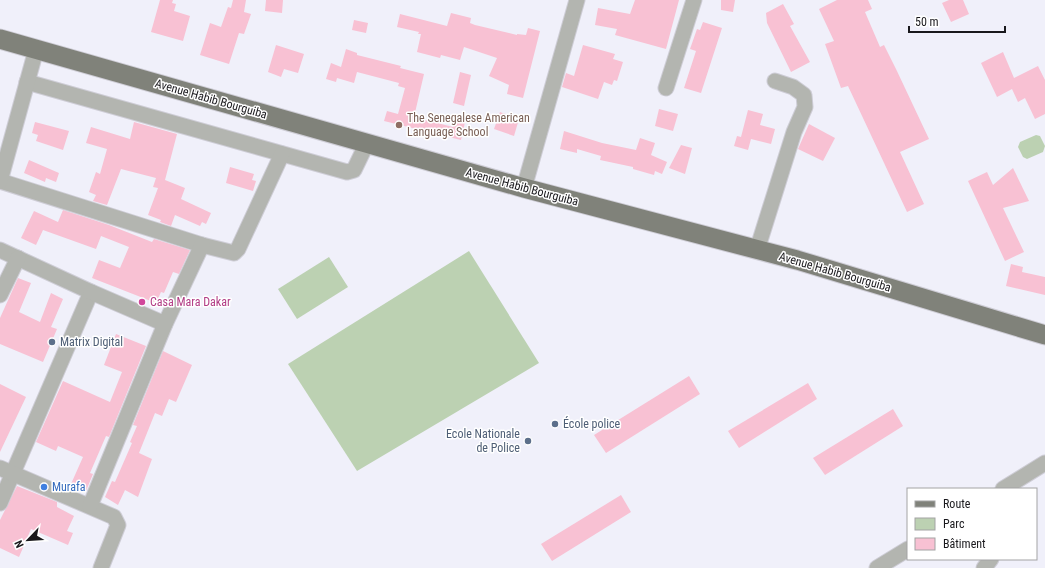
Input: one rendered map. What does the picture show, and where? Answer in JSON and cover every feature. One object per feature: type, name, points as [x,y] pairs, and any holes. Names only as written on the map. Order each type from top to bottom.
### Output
[{"type":"main road","name":"Avenue Habib Bourguiba","points":[[0,39],[524,188],[797,260],[1045,335]]},
{"type":"street","points":[[524,188],[577,0]]},
{"type":"street","points":[[666,88],[694,0]]},
{"type":"street","points":[[36,50],[0,181],[229,253],[238,250],[282,154]]},
{"type":"street","points":[[757,250],[794,132],[805,107],[804,96],[793,87],[775,81]]},
{"type":"street","points":[[28,82],[351,172],[358,165],[367,144]]},
{"type":"street","points":[[90,506],[165,324],[202,245]]},
{"type":"street","points":[[0,250],[165,324]]},
{"type":"street","points":[[0,295],[18,258]]},
{"type":"street","points":[[0,503],[6,471],[91,292]]},
{"type":"street","points":[[1005,488],[1045,463]]},
{"type":"street","points":[[6,471],[114,517],[118,525],[101,568]]},
{"type":"street","points":[[877,568],[907,550]]},
{"type":"street","points":[[984,568],[990,560]]},
{"type":"green space","points":[[1036,135],[1040,136],[1045,146],[1043,152],[1027,159],[1023,157],[1018,147],[1020,142]]},
{"type":"green space","points":[[469,251],[539,363],[357,471],[288,364]]},
{"type":"green space","points":[[329,257],[348,287],[297,319],[278,289]]},
{"type":"building","points":[[160,0],[173,0],[172,3],[176,4],[174,11],[190,16],[183,41],[151,32]]},
{"type":"building","points":[[233,0],[246,0],[244,12],[251,14],[244,34],[239,33],[229,64],[200,55],[210,23],[221,27],[228,7],[231,8]]},
{"type":"building","points":[[266,0],[283,0],[282,13],[265,11]]},
{"type":"building","points":[[635,0],[679,0],[666,49],[615,35],[617,29],[595,25],[598,8],[630,14]]},
{"type":"building","points":[[721,0],[735,0],[733,12],[721,10]]},
{"type":"building","points":[[837,0],[868,0],[872,9],[865,12],[880,47],[884,45],[929,139],[900,152],[924,204],[907,212],[848,86],[841,88],[825,44],[834,41],[819,9]]},
{"type":"building","points":[[949,0],[963,0],[969,14],[951,22],[942,3]]},
{"type":"building","points":[[783,4],[794,24],[790,26],[810,62],[791,72],[767,23],[766,13]]},
{"type":"building","points":[[451,13],[471,18],[470,23],[475,25],[517,35],[526,35],[528,28],[540,31],[523,98],[507,94],[509,85],[489,76],[497,58],[464,47],[460,60],[441,55],[440,58],[417,52],[421,34],[418,34],[419,32],[397,27],[400,14],[447,26]]},
{"type":"building","points":[[354,20],[368,23],[366,33],[352,30]]},
{"type":"building","points":[[703,22],[722,28],[701,93],[684,88],[696,51],[690,49],[697,29],[700,30]]},
{"type":"building","points":[[276,45],[304,54],[298,73],[284,69],[281,77],[268,72]]},
{"type":"building","points":[[583,45],[615,54],[613,59],[623,62],[617,81],[614,80],[612,85],[604,82],[598,99],[562,87],[566,73],[574,76]]},
{"type":"building","points":[[346,49],[357,53],[357,55],[401,66],[400,68],[424,74],[414,117],[453,127],[455,119],[465,122],[461,140],[384,121],[387,111],[398,114],[405,88],[398,86],[399,83],[357,72],[354,83],[337,78],[336,82],[326,79],[331,63],[341,67]]},
{"type":"building","points":[[1003,52],[1014,78],[1038,66],[1045,80],[1045,114],[1035,119],[1025,98],[1018,102],[1012,89],[997,97],[981,63]]},
{"type":"building","points":[[460,72],[471,75],[464,106],[453,103]]},
{"type":"building","points":[[659,109],[678,114],[673,131],[655,126]]},
{"type":"building","points":[[748,110],[763,114],[760,125],[775,129],[771,144],[751,139],[748,150],[734,146],[737,136],[741,137]]},
{"type":"building","points":[[500,112],[519,119],[514,136],[494,129]]},
{"type":"building","points":[[35,122],[69,131],[63,150],[36,141],[38,135],[32,133]]},
{"type":"building","points":[[134,122],[177,134],[165,180],[185,188],[181,199],[211,213],[206,224],[202,222],[200,226],[175,215],[171,226],[148,215],[158,188],[153,187],[156,178],[121,169],[107,205],[93,201],[96,195],[89,192],[96,172],[100,174],[107,149],[86,143],[91,127],[130,139]]},
{"type":"building","points":[[809,124],[835,138],[823,161],[798,149]]},
{"type":"building","points":[[564,131],[602,143],[636,150],[640,138],[655,143],[651,155],[667,162],[662,174],[655,171],[654,175],[633,169],[633,167],[600,160],[601,156],[577,149],[577,153],[560,149]]},
{"type":"building","points":[[681,145],[692,148],[685,174],[669,168]]},
{"type":"building","points":[[29,160],[59,173],[56,182],[46,178],[45,182],[24,173]]},
{"type":"building","points":[[230,167],[254,174],[252,180],[256,181],[253,191],[226,183]]},
{"type":"building","points":[[1013,168],[1029,201],[1003,208],[1024,252],[1005,261],[968,181],[987,172],[993,185]]},
{"type":"building","points":[[63,210],[109,225],[152,242],[154,239],[190,250],[179,274],[173,272],[164,293],[161,292],[156,303],[92,278],[99,260],[120,268],[129,247],[101,236],[96,249],[43,230],[36,245],[21,238],[34,211],[58,222]]},
{"type":"building","points":[[1011,264],[1023,267],[1022,272],[1045,277],[1045,295],[1006,286]]},
{"type":"building","points":[[18,278],[31,283],[19,312],[40,322],[51,293],[63,299],[51,327],[57,329],[43,362],[0,344],[0,318]]},
{"type":"building","points":[[116,334],[146,346],[109,437],[106,436],[90,473],[93,474],[86,491],[71,484],[83,457],[58,446],[56,451],[36,442],[63,381],[110,402],[122,372],[104,365]]},
{"type":"building","points":[[163,351],[192,365],[176,402],[169,399],[162,416],[155,413],[139,453],[152,459],[138,497],[125,490],[118,505],[105,497],[112,481],[115,482],[132,443],[130,442],[137,426],[133,425]]},
{"type":"building","points":[[689,376],[700,394],[606,453],[594,435]]},
{"type":"building","points":[[808,383],[817,399],[739,448],[728,431]]},
{"type":"building","points":[[0,384],[26,397],[0,452]]},
{"type":"building","points":[[893,409],[903,426],[825,475],[813,458]]},
{"type":"building","points":[[17,486],[57,502],[57,507],[74,516],[67,531],[73,533],[68,545],[31,529],[19,557],[0,548],[0,520]]},
{"type":"building","points":[[621,495],[631,512],[552,561],[541,544]]},
{"type":"place","name":"The Senegalese American Language School","points":[[399,125]]},
{"type":"place","name":"Casa Mara Dakar","points":[[142,302]]},
{"type":"place","name":"Matrix Digital","points":[[52,342]]},
{"type":"place","name":"École police","points":[[555,424]]},
{"type":"place","name":"Ecole Nationale de Police","points":[[528,441]]},
{"type":"place","name":"Murafa","points":[[44,487]]}]
